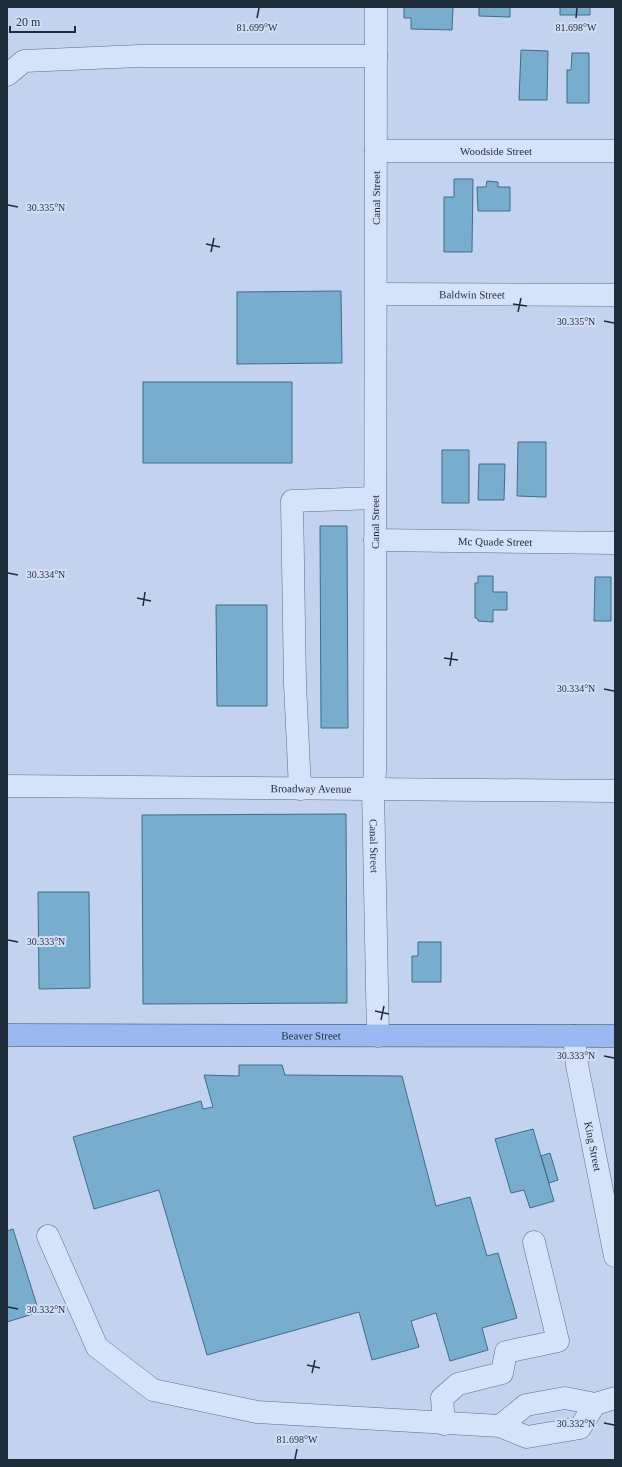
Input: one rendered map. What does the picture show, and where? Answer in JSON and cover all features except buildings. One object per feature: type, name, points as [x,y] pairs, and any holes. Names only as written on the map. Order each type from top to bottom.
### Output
[{"type":"main road","name":"Beaver Street","points":[[7,1035],[615,1036]]},
{"type":"street","name":"Canal Street","points":[[376,7],[377,294],[375,772],[373,790],[378,1036]]},
{"type":"street","points":[[7,75],[24,61],[139,56],[376,56]]},
{"type":"street","name":"Woodside Street","points":[[376,151],[615,151]]},
{"type":"street","name":"Baldwin Street","points":[[377,294],[615,295]]},
{"type":"street","points":[[300,789],[295,684],[292,500],[375,498]]},
{"type":"street","name":"Mc Quade Street","points":[[375,540],[615,543]]},
{"type":"street","name":"Broadway Avenue","points":[[7,786],[615,791]]},
{"type":"street","name":"King Street","points":[[574,1036],[577,1065],[611,1216],[615,1256]]},
{"type":"street","points":[[48,1236],[98,1347],[153,1390],[257,1412],[444,1424],[500,1426],[528,1437],[580,1428],[595,1404]]},
{"type":"street","points":[[444,1424],[442,1398],[458,1384],[502,1373],[506,1352],[558,1341],[534,1242]]},
{"type":"street","points":[[500,1426],[526,1405],[565,1398],[595,1404],[615,1398]]}]
